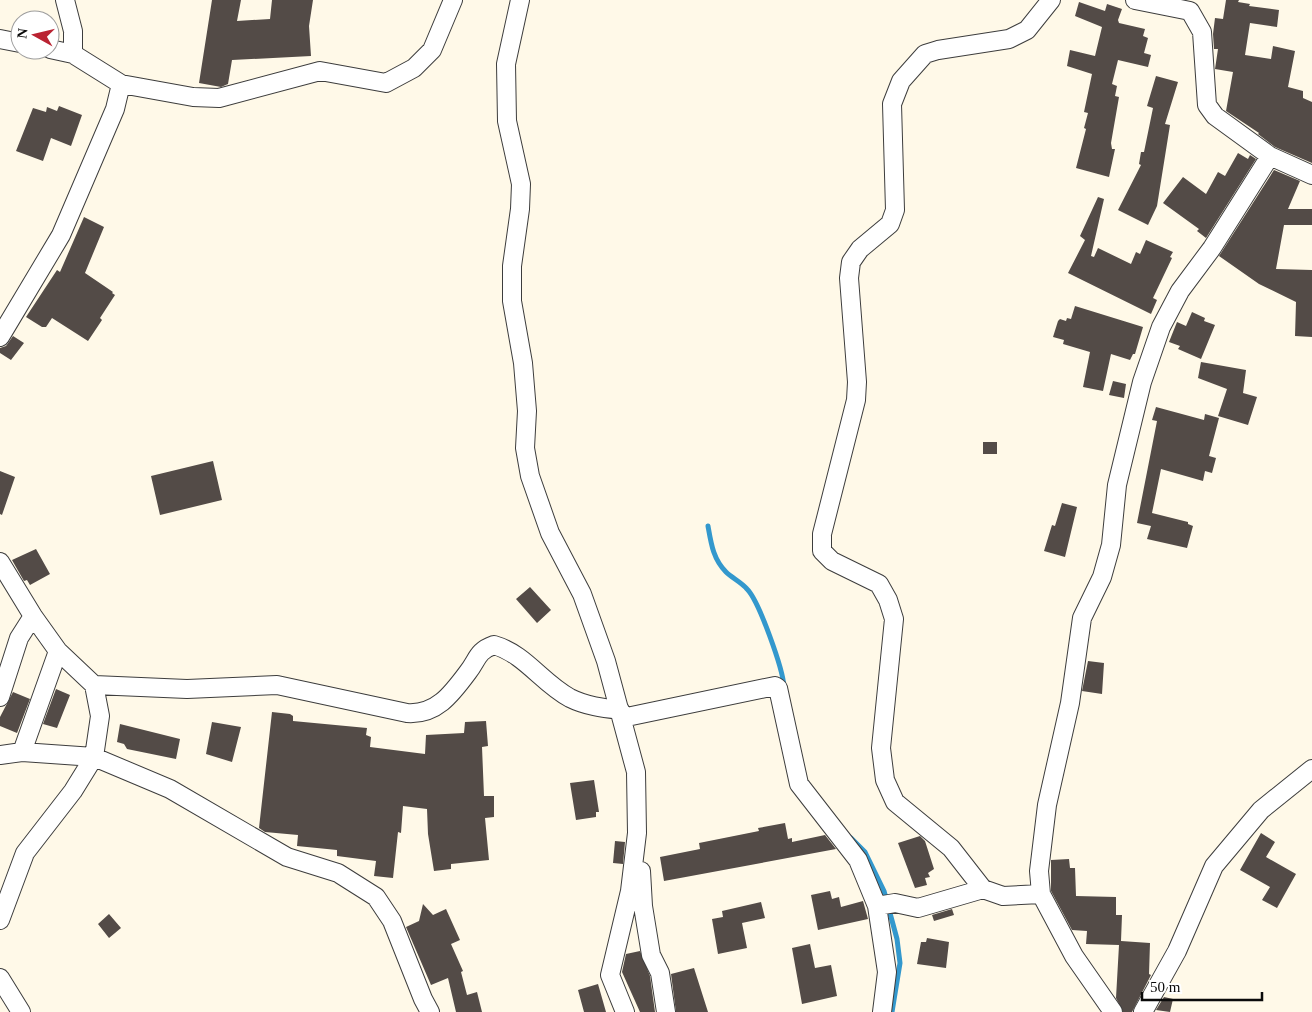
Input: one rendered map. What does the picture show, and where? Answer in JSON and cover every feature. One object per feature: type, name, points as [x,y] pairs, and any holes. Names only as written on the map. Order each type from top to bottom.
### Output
[{"type":"street","points":[[65,0],[73,31],[73,54]]},
{"type":"street","points":[[60,51],[73,54],[121,84],[193,97],[219,98],[320,72],[386,82],[414,68],[432,50],[452,0]]},
{"type":"street","points":[[520,0],[506,64],[507,121],[521,184],[512,266],[512,292],[526,402],[525,448],[530,476],[550,533],[582,594],[606,661],[636,772],[637,832],[630,891],[610,975],[625,1012]]},
{"type":"street","points":[[1041,894],[1003,896],[984,889],[951,848],[896,802],[885,780],[881,748],[894,619],[888,600],[879,584],[832,561],[822,551],[822,534],[856,400],[858,382],[849,278],[851,262],[860,249],[890,224],[895,210],[892,104],[901,81],[925,54],[938,50],[1009,39],[1026,30],[1051,0]]},
{"type":"street","points":[[1135,0],[1190,11],[1202,32],[1207,105],[1216,116],[1270,156],[1312,175]]},
{"type":"street","points":[[0,337],[61,235],[115,109],[121,84]]},
{"type":"street","points":[[1113,1012],[1074,956],[1041,894],[1039,871],[1047,805],[1070,703],[1082,618],[1102,577],[1109,553],[1117,485],[1142,382],[1161,327],[1180,291],[1212,248],[1270,156]]},
{"type":"street","points":[[0,920],[25,852],[73,791],[94,757],[100,716],[94,685],[58,651],[2,570]]},
{"type":"street","points":[[0,697],[19,638],[33,616]]},
{"type":"street","points":[[94,685],[187,689],[277,685],[407,713],[420,714],[438,707],[468,672],[482,650],[494,645],[516,655],[570,698],[621,714],[775,686],[778,688],[799,784],[858,860],[885,905],[887,972],[882,1012]]},
{"type":"street","points":[[22,752],[58,651]]},
{"type":"street","points":[[0,755],[22,752],[94,757],[170,790],[287,857],[338,873],[376,896],[392,921],[430,1012]]},
{"type":"street","points":[[1142,1012],[1177,951],[1214,866],[1261,810],[1312,769]]},
{"type":"street","points":[[637,832],[640,836],[645,916],[651,954],[660,973],[666,1012]]},
{"type":"street","points":[[885,905],[918,908],[984,889]]},
{"type":"street","points":[[0,978],[21,1012]]},
{"type":"building","points":[[212,0],[241,0],[237,21],[270,19],[272,0],[313,0],[309,26],[311,56],[232,60],[228,84],[221,87],[199,83]]},
{"type":"building","points":[[1226,0],[1239,0],[1238,2],[1250,4],[1249,6],[1279,10],[1277,27],[1250,23],[1245,55],[1271,59],[1273,46],[1295,51],[1288,87],[1303,91],[1303,98],[1312,102],[1312,163],[1275,147],[1259,133],[1226,111],[1233,72],[1215,69],[1218,49],[1214,49],[1213,34],[1215,18],[1223,19]]},
{"type":"building","points":[[1079,2],[1105,11],[1107,4],[1122,9],[1118,20],[1119,23],[1145,29],[1143,36],[1148,38],[1144,53],[1151,55],[1148,67],[1118,60],[1112,84],[1117,86],[1115,96],[1119,97],[1111,143],[1112,149],[1115,149],[1109,177],[1076,168],[1086,129],[1084,128],[1088,113],[1084,112],[1092,74],[1067,66],[1070,50],[1095,56],[1102,27],[1075,16]]},
{"type":"building","points":[[1156,76],[1178,82],[1165,124],[1170,125],[1157,206],[1148,225],[1118,210],[1141,165],[1139,164],[1141,152],[1144,152],[1153,108],[1147,106]]},
{"type":"building","points":[[59,106],[82,115],[71,146],[51,138],[43,161],[16,151],[33,108],[46,112],[47,107],[57,111]]},
{"type":"building","points":[[1238,153],[1248,159],[1250,155],[1256,159],[1206,238],[1197,231],[1199,229],[1163,203],[1183,177],[1206,194],[1218,172],[1225,176]]},
{"type":"building","points":[[1274,170],[1300,181],[1288,209],[1312,209],[1312,225],[1284,225],[1276,269],[1312,270],[1312,337],[1295,336],[1296,302],[1259,284],[1219,256]]},
{"type":"building","points":[[1098,197],[1104,199],[1091,256],[1094,257],[1098,248],[1131,264],[1136,252],[1140,254],[1146,240],[1173,252],[1153,298],[1157,300],[1151,314],[1068,273],[1085,240],[1080,236]]},
{"type":"building","points":[[84,217],[104,227],[85,273],[115,295],[88,341],[52,318],[46,327],[42,327],[26,317],[57,270],[60,272]]},
{"type":"building","points":[[1075,306],[1143,327],[1135,354],[1133,354],[1130,360],[1111,354],[1103,391],[1083,387],[1090,352],[1063,344],[1064,340],[1053,337],[1058,321],[1060,319],[1066,321],[1067,318],[1071,319]]},
{"type":"building","points":[[1192,312],[1205,318],[1204,321],[1215,325],[1201,359],[1178,349],[1180,346],[1169,342],[1177,322],[1186,326]]},
{"type":"building","points":[[13,336],[24,343],[11,360],[0,353],[0,348],[6,346]]},
{"type":"building","points":[[1201,362],[1246,370],[1243,393],[1257,397],[1248,425],[1218,416],[1227,389],[1198,378]]},
{"type":"building","points":[[1113,381],[1126,384],[1124,398],[1109,395]]},
{"type":"building","points":[[1156,407],[1204,420],[1205,414],[1219,418],[1209,456],[1216,458],[1212,473],[1205,471],[1203,481],[1161,469],[1152,513],[1188,522],[1188,524],[1193,526],[1187,548],[1147,539],[1151,526],[1137,523],[1157,421],[1152,420]]},
{"type":"building","points":[[983,442],[997,442],[997,454],[983,454]]},
{"type":"building","points":[[213,461],[222,500],[160,515],[151,476]]},
{"type":"building","points":[[0,471],[15,477],[2,515],[0,514]]},
{"type":"building","points":[[1062,503],[1077,507],[1065,557],[1044,551],[1052,525],[1055,526]]},
{"type":"building","points":[[36,549],[50,574],[30,585],[27,580],[24,581],[12,560]]},
{"type":"building","points":[[530,587],[551,610],[537,623],[516,599]]},
{"type":"building","points":[[1088,661],[1104,663],[1102,694],[1082,691]]},
{"type":"building","points":[[56,689],[70,695],[57,728],[43,724]]},
{"type":"building","points":[[13,692],[30,699],[17,733],[0,726],[0,717]]},
{"type":"building","points":[[272,712],[290,714],[293,716],[293,721],[367,728],[366,735],[371,737],[370,747],[425,754],[426,735],[464,733],[465,722],[486,721],[488,746],[482,747],[484,796],[494,796],[494,817],[485,818],[489,860],[451,864],[451,869],[434,871],[428,834],[427,809],[403,806],[401,833],[398,832],[393,878],[374,876],[376,861],[337,856],[337,850],[297,846],[298,835],[265,832],[259,828]]},
{"type":"building","points":[[212,722],[241,727],[232,762],[206,754]]},
{"type":"building","points":[[120,724],[180,739],[176,759],[127,749],[124,744],[117,742]]},
{"type":"building","points":[[594,780],[599,812],[596,812],[596,817],[576,820],[570,783]]},
{"type":"building","points":[[785,823],[788,839],[792,838],[792,842],[825,835],[836,849],[664,881],[660,857],[700,849],[699,843],[759,831],[758,828]]},
{"type":"building","points":[[1261,833],[1275,842],[1266,857],[1296,874],[1277,908],[1262,900],[1270,887],[1240,870]]},
{"type":"building","points":[[920,836],[925,841],[934,869],[928,873],[930,877],[925,878],[927,885],[915,888],[898,843]]},
{"type":"building","points":[[615,841],[625,842],[623,864],[613,863]]},
{"type":"building","points":[[1069,859],[1070,868],[1075,868],[1076,896],[1116,897],[1116,915],[1122,915],[1121,941],[1150,943],[1149,974],[1151,975],[1132,1012],[1123,1012],[1116,998],[1119,945],[1086,944],[1087,931],[1072,930],[1051,891],[1051,860]]},
{"type":"building","points":[[830,891],[832,899],[839,897],[841,907],[863,901],[868,919],[818,930],[811,895]]},
{"type":"building","points":[[761,902],[765,918],[742,923],[747,948],[718,954],[712,919],[723,917],[722,911]]},
{"type":"building","points":[[423,904],[433,915],[446,909],[460,940],[451,944],[463,971],[461,972],[467,995],[477,992],[482,1012],[456,1012],[448,978],[431,985],[406,927],[419,921]]},
{"type":"building","points":[[952,909],[954,915],[934,921],[932,915]]},
{"type":"building","points":[[109,914],[121,928],[109,938],[98,924]]},
{"type":"building","points":[[927,938],[949,942],[946,968],[917,964],[921,942],[926,942]]},
{"type":"building","points":[[810,944],[815,968],[831,965],[837,996],[802,1004],[792,948]]},
{"type":"building","points":[[640,951],[650,976],[655,1012],[640,1012],[622,972],[626,954]]},
{"type":"building","points":[[694,968],[708,1012],[676,1012],[671,974]]},
{"type":"building","points":[[598,984],[606,1012],[584,1012],[578,990]]},
{"type":"building","points":[[1164,997],[1173,999],[1170,1012],[1156,1010]]},
{"type":"waterway","points":[[708,526],[713,550],[718,562],[726,572],[747,589],[758,607],[775,651],[784,687]]},
{"type":"waterway","points":[[851,838],[865,852],[884,891],[897,939],[900,963],[892,1012]]}]
